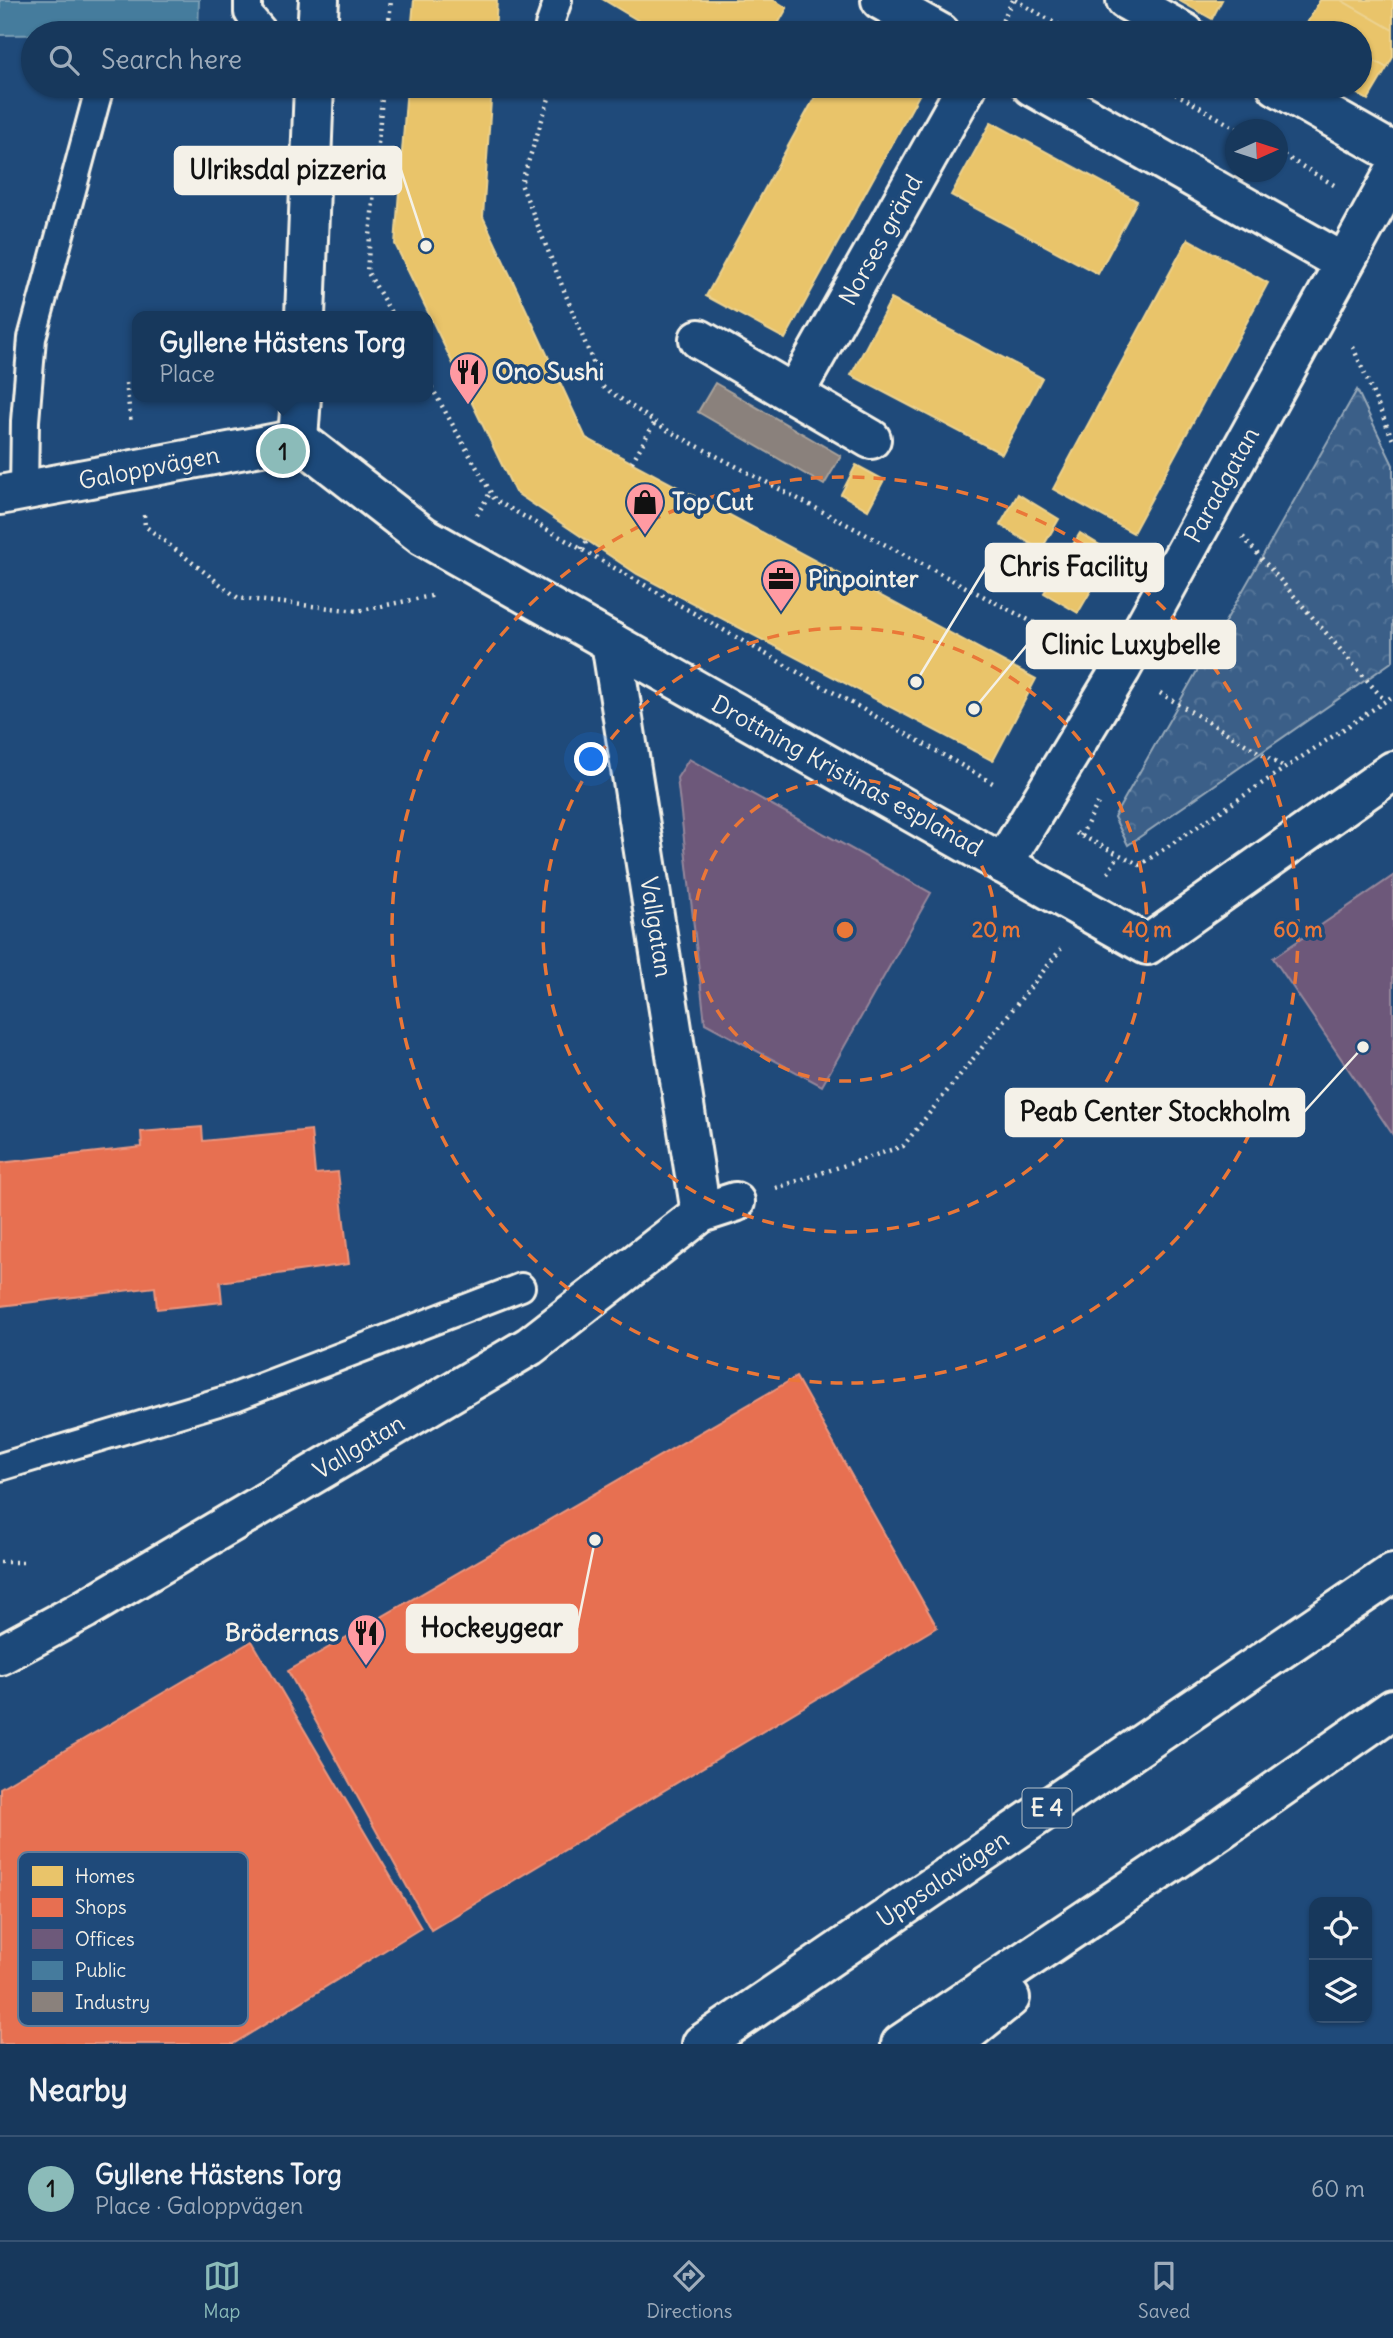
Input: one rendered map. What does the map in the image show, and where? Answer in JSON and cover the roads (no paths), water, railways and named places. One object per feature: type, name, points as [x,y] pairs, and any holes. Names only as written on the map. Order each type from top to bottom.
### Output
[{"type":"main road","points":[[318,21],[319,0]]},
{"type":"main road","points":[[881,0],[919,21]]},
{"type":"main road","points":[[1126,0],[1164,21]]},
{"type":"main road","points":[[305,311],[312,98]]},
{"type":"main road","name":"Norses gränd","points":[[794,394],[960,98]]},
{"type":"main road","points":[[1053,98],[1344,262]]},
{"type":"main road","points":[[1298,98],[1393,152]]},
{"type":"main road","name":"Paradgatan","points":[[1003,864],[1121,669],[1344,262],[1384,212],[1393,175]]},
{"type":"main road","points":[[699,339],[871,439]]},
{"type":"main road","points":[[298,439],[300,402]]},
{"type":"main road","name":"Galoppvägen","points":[[12,493],[298,439]]},
{"type":"main road","name":"Drottning Kristinas esplanad","points":[[298,439],[423,536],[1147,945],[1393,771]]},
{"type":"main road","name":"Vallgatan","points":[[0,1655],[85,1609],[530,1346],[718,1207],[611,642]]},
{"type":"main road","name":"Uppsalavägen","points":[[702,2044],[1393,1573]]},
{"type":"main road","points":[[901,2044],[1220,1830],[1393,1709]]},
{"type":"main road","points":[[953,2044],[1220,1830]]},
{"type":"lane","points":[[248,0],[248,13],[255,21]]},
{"type":"lane","points":[[551,21],[558,0]]},
{"type":"lane","points":[[12,493],[25,421],[33,338],[97,98]]},
{"type":"lane","points":[[0,1467],[235,1397],[521,1287]]},
{"type":"place","name":"Ulriksdal pizzeria","points":[[426,246]]},
{"type":"place","name":"Ono Sushi","points":[[468,406]]},
{"type":"place","name":"Gyllene Hästens Torg","points":[[283,451]]},
{"type":"place","name":"Top Cut","points":[[645,536]]},
{"type":"place","name":"Pinpointer","points":[[781,613]]},
{"type":"place","name":"Chris Facility","points":[[916,682]]},
{"type":"place","name":"Clinic Luxybelle","points":[[974,709]]},
{"type":"place","name":"Peab Center Stockholm","points":[[1363,1047]]},
{"type":"place","name":"Hockeygear","points":[[595,1540]]},
{"type":"place","name":"Brödernas","points":[[366,1667]]}]
